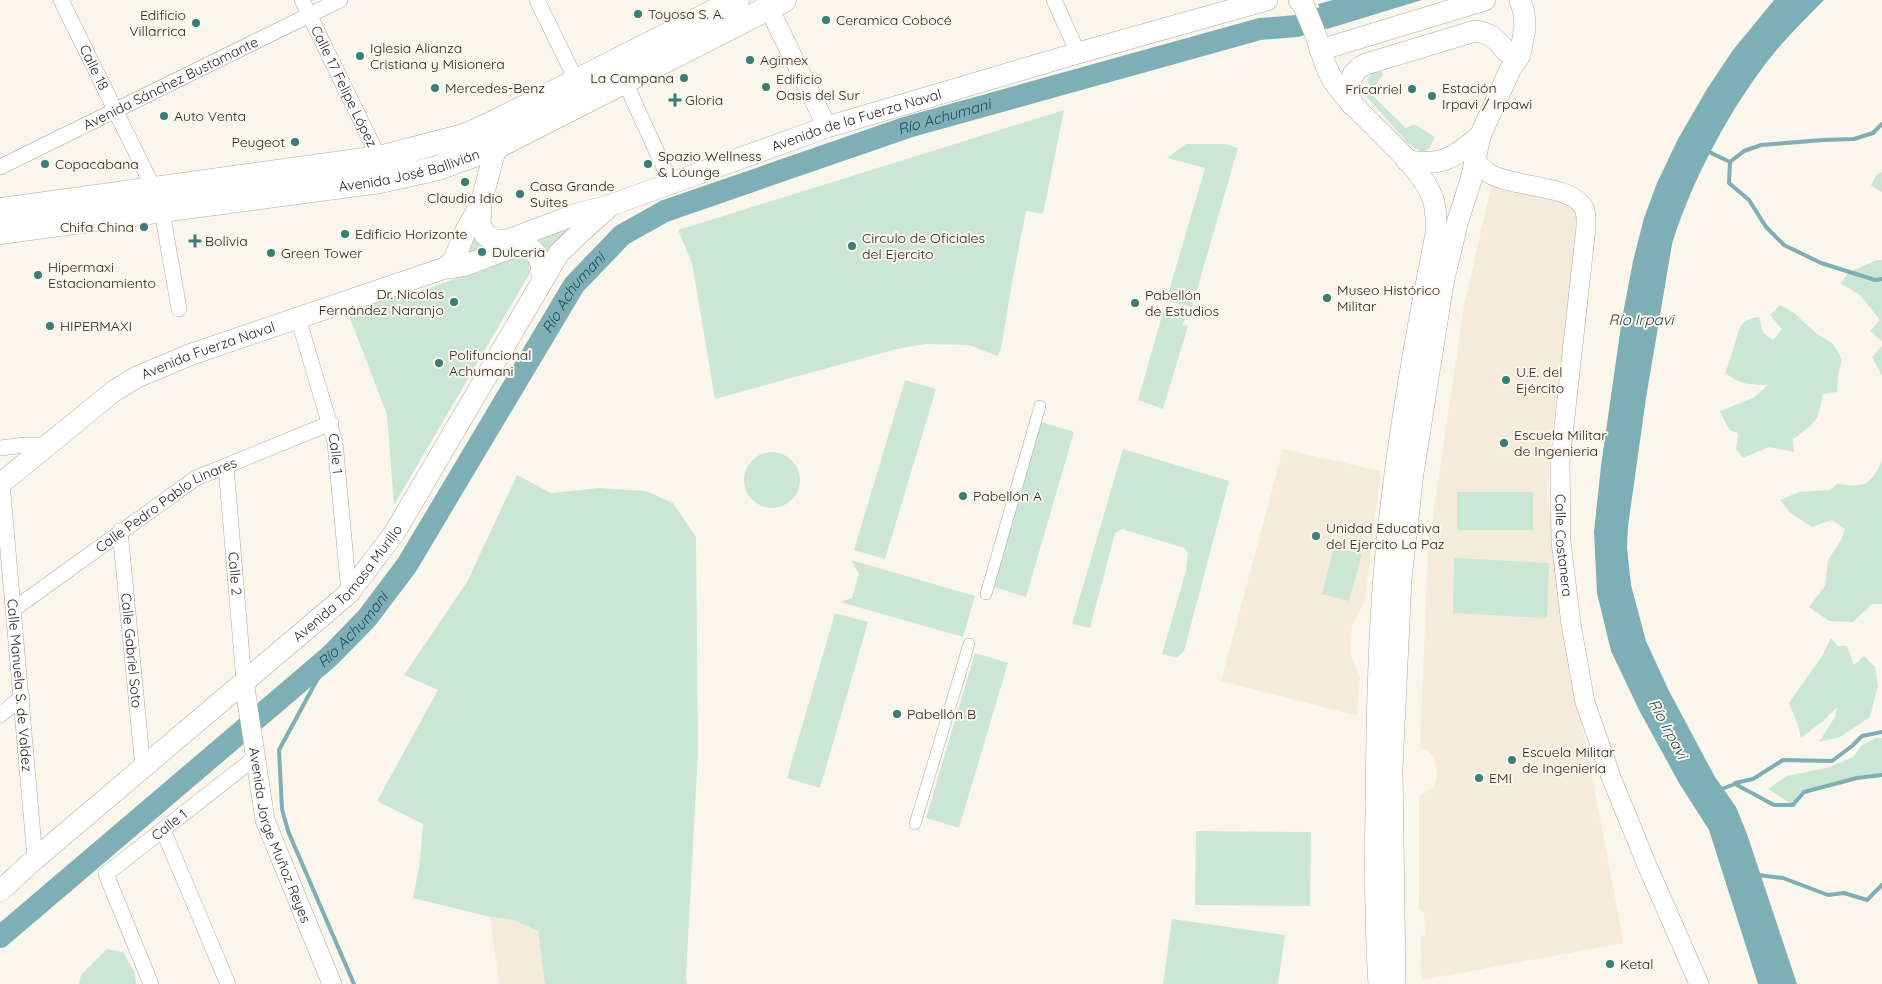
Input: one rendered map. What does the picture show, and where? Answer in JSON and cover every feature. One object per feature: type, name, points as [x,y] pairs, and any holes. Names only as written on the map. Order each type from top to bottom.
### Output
[{"type":"main road","name":"Avenida José Ballivián","points":[[0,232],[379,158],[468,135],[577,82],[736,0]]},
{"type":"main road","name":"Avenida de la Fuerza Naval","points":[[481,203],[480,224],[485,235],[502,241],[611,205],[833,125],[1078,52],[1267,0]]},
{"type":"main road","points":[[1318,42],[1485,0]]},
{"type":"main road","points":[[1395,984],[1389,640],[1384,578],[1398,521],[1405,471],[1443,283],[1458,220],[1472,180],[1480,136],[1509,61],[1510,20],[1514,0]]},
{"type":"main road","points":[[1509,61],[1520,55],[1523,43],[1524,12],[1520,0]]},
{"type":"main road","name":"Avenida José Ballivián","points":[[0,210],[158,200],[380,181],[438,168],[496,147],[625,82],[775,2]]},
{"type":"main road","points":[[1301,2],[1328,72],[1351,104],[1407,161],[1425,184],[1433,200],[1436,223],[1408,387],[1405,471]]},
{"type":"main road","points":[[1351,104],[1351,77],[1358,67],[1475,31],[1490,34],[1498,41],[1509,61]]},
{"type":"main road","points":[[445,268],[454,260],[466,230],[481,203],[498,137],[503,131],[626,66],[633,53]]},
{"type":"main road","points":[[1407,161],[1427,163],[1445,161],[1480,136]]},
{"type":"main road","name":"Avenida Tomasa Murillo","points":[[0,891],[35,859],[349,593],[395,532],[559,253],[611,205]]},
{"type":"main road","name":"Avenida Fuerza Naval","points":[[1,483],[114,391],[138,377],[192,354],[445,268],[461,266],[515,247],[525,246],[532,250],[539,258],[542,267],[542,280]]},
{"type":"main road","points":[[1379,984],[1376,754],[1389,640]]},
{"type":"street","name":"Calle 18","points":[[61,0],[158,200],[179,309]]},
{"type":"street","name":"Calle 17 Felipe López","points":[[302,0],[379,158]]},
{"type":"street","name":"Avenida Sánchez Bustamante","points":[[0,167],[340,0]]},
{"type":"street","points":[[537,0],[577,82]]},
{"type":"street","points":[[1054,0],[1078,52]]},
{"type":"street","points":[[775,2],[833,125]]},
{"type":"street","points":[[625,82],[671,183]]},
{"type":"street","name":"Calle Costanera","points":[[1475,161],[1489,174],[1568,194],[1584,206],[1586,228],[1560,462],[1562,542],[1571,624],[1586,702],[1611,777],[1699,984]]},
{"type":"street","name":"Calle 1","points":[[298,318],[331,423],[335,442],[349,593]]},
{"type":"street","points":[[986,594],[1040,406]]},
{"type":"street","name":"Calle Pedro Pablo Linares","points":[[14,609],[196,478],[331,423]]},
{"type":"street","points":[[0,448],[46,445]]},
{"type":"street","name":"Calle 2","points":[[226,466],[244,681]]},
{"type":"street","name":"Calle Manuela S. de Valdez","points":[[1,483],[22,697],[35,859]]},
{"type":"street","name":"Calle Gabriel Soto","points":[[120,531],[144,768]]},
{"type":"street","points":[[915,824],[969,644]]},
{"type":"street","name":"Avenida Jorge Muñoz Reyes","points":[[244,681],[265,820],[332,984]]},
{"type":"street","points":[[0,716],[22,697]]},
{"type":"street","name":"Calle 1","points":[[151,984],[106,874],[163,830],[255,750]]},
{"type":"street","points":[[163,830],[228,984]]},
{"type":"shaded area","name":"Escuela Militar de Ingeniería","points":[[1492,183],[1568,202],[1579,211],[1579,230],[1549,455],[1548,498],[1575,689],[1624,943],[1422,980],[1420,938],[1425,933],[1424,913],[1419,909],[1419,796],[1432,788],[1436,781],[1437,773],[1433,756],[1428,751],[1420,748],[1428,548],[1464,306]]},
{"type":"shaded area","name":"Unidad Educativa del Ejercito La Paz","points":[[1283,449],[1381,471],[1365,601],[1352,626],[1351,654],[1360,678],[1357,716],[1221,681]]},
{"type":"shaded area","points":[[490,917],[514,920],[538,931],[545,984],[499,984]]},
{"type":"green space","points":[[1381,71],[1383,74],[1376,86],[1376,91],[1368,83],[1367,79],[1372,73]]},
{"type":"green space","points":[[1364,87],[1406,128],[1414,124],[1435,137],[1429,149],[1422,152],[1408,143],[1365,95]]},
{"type":"green space","name":"Circulo de Oficiales del Ejercito","points":[[1064,110],[1043,214],[1026,211],[1001,349],[997,356],[969,345],[925,344],[897,349],[715,399],[692,263],[678,230]]},
{"type":"green space","points":[[1186,144],[1225,144],[1238,148],[1192,307],[1166,301],[1205,168],[1167,158]]},
{"type":"green space","points":[[1882,172],[1882,192],[1871,186],[1876,175]]},
{"type":"green space","points":[[575,222],[547,255],[462,262],[477,233]]},
{"type":"green space","points":[[519,257],[529,262],[530,273],[394,505],[387,415],[347,310],[415,287],[415,293]]},
{"type":"green space","points":[[1877,260],[1882,260],[1882,341],[1870,331],[1880,320],[1860,295],[1840,283],[1849,272]]},
{"type":"green space","points":[[1780,305],[1794,313],[1817,334],[1833,344],[1842,359],[1838,374],[1837,392],[1823,394],[1815,421],[1793,439],[1794,452],[1769,447],[1743,458],[1736,449],[1738,433],[1729,430],[1720,411],[1753,398],[1768,385],[1746,384],[1725,373],[1738,333],[1743,324],[1752,318],[1759,317],[1763,333],[1773,340],[1782,329],[1770,315]]},
{"type":"green space","points":[[1163,312],[1185,318],[1182,325],[1188,326],[1163,409],[1138,400]]},
{"type":"green space","points":[[1882,346],[1882,376],[1872,357]]},
{"type":"green space","points":[[905,380],[936,389],[885,559],[854,550]]},
{"type":"green space","points":[[1041,422],[1074,432],[1026,597],[993,587]]},
{"type":"green space","points":[[1123,449],[1229,481],[1184,651],[1177,658],[1162,654],[1186,571],[1188,553],[1184,548],[1122,529],[1115,533],[1090,628],[1072,624]]},
{"type":"green space","points":[[772,452],[783,454],[792,460],[798,469],[800,480],[798,491],[792,500],[783,506],[772,508],[761,506],[752,500],[746,491],[744,480],[746,469],[752,460],[761,454]]},
{"type":"green space","points":[[1882,461],[1882,604],[1872,604],[1853,622],[1829,621],[1809,607],[1825,586],[1828,560],[1841,540],[1845,529],[1832,520],[1812,527],[1790,513],[1780,500],[1799,492],[1830,490],[1837,484],[1860,485],[1873,476]]},
{"type":"green space","points":[[517,475],[551,493],[599,488],[646,491],[673,503],[696,537],[698,752],[687,984],[545,984],[538,931],[514,920],[490,917],[413,898],[419,868],[423,824],[377,801],[438,690],[404,675],[467,582]]},
{"type":"green space","points":[[1457,492],[1533,492],[1533,530],[1457,530]]},
{"type":"green space","points":[[1334,547],[1362,554],[1349,601],[1322,594]]},
{"type":"green space","points":[[1454,558],[1549,563],[1547,618],[1453,613]]},
{"type":"green space","points":[[851,560],[975,596],[963,637],[840,602],[852,598],[859,574]]},
{"type":"green space","points":[[835,613],[868,622],[820,788],[787,778]]},
{"type":"green space","points":[[1831,638],[1838,646],[1847,646],[1854,665],[1864,656],[1875,667],[1878,686],[1870,717],[1840,737],[1819,742],[1835,717],[1837,707],[1801,738],[1789,703],[1822,656]]},
{"type":"green space","points":[[975,653],[1008,663],[959,828],[926,818]]},
{"type":"green space","points":[[1876,738],[1882,738],[1882,775],[1857,778],[1804,792],[1793,805],[1768,789],[1787,776],[1830,767],[1853,757],[1862,745]]},
{"type":"green space","points":[[1196,831],[1311,832],[1310,906],[1195,905]]},
{"type":"green space","points":[[1172,919],[1285,935],[1278,984],[1163,984]]},
{"type":"green space","points":[[107,949],[123,952],[135,973],[136,984],[79,984],[81,975]]},
{"type":"water","points":[[1333,0],[1422,0],[1327,29],[1318,4]]},
{"type":"water","name":"Río Irpavi","points":[[1774,0],[1824,0],[1792,32],[1758,73],[1715,144],[1690,194],[1680,219],[1672,244],[1646,398],[1628,526],[1627,548],[1631,585],[1646,641],[1669,691],[1715,777],[1736,807],[1747,834],[1797,984],[1758,984],[1709,830],[1679,783],[1639,710],[1611,651],[1597,593],[1594,532],[1601,466],[1622,319],[1633,261],[1644,218],[1657,183],[1678,139],[1707,89],[1733,50]]},
{"type":"waterway","name":"Río Achumani","points":[[0,937],[330,656],[367,618],[407,565],[574,285],[622,235],[665,211],[908,127],[1260,29],[1297,26],[1380,0]]},
{"type":"waterway","points":[[1730,162],[1744,151],[1761,145],[1854,139],[1873,133],[1882,124]]},
{"type":"waterway","points":[[1707,151],[1730,162],[1729,183],[1749,200],[1766,227],[1784,245],[1821,263],[1875,280],[1882,279]]},
{"type":"waterway","points":[[330,656],[279,750],[282,809],[288,831],[354,984]]},
{"type":"waterway","points":[[1735,783],[1753,779],[1783,760],[1832,761],[1862,736],[1882,732]]},
{"type":"waterway","points":[[1719,790],[1735,784],[1774,805],[1793,805],[1804,792],[1857,778],[1882,775]]},
{"type":"waterway","points":[[1758,875],[1783,878],[1828,895],[1844,893],[1867,900],[1882,885]]},
{"type":"place","name":"Toyosa S. A.","points":[[638,14]]},
{"type":"place","name":"Ceramica Cobocé","points":[[826,20]]},
{"type":"place","name":"Edificio Villarrica","points":[[196,23]]},
{"type":"place","name":"Iglesia Alianza Cristiana y Misionera","points":[[360,56]]},
{"type":"place","name":"Agimex","points":[[750,60]]},
{"type":"place","name":"La Campana","points":[[684,78]]},
{"type":"place","name":"Edificio Oasis del Sur","points":[[766,87]]},
{"type":"place","name":"Mercedes-Benz","points":[[435,88]]},
{"type":"place","name":"Fricarriel","points":[[1412,89]]},
{"type":"place","name":"Estación Irpavi / Irpawi","points":[[1432,96]]},
{"type":"place","name":"Gloria","points":[[675,100]]},
{"type":"place","name":"Auto Venta","points":[[164,116]]},
{"type":"place","name":"Peugeot","points":[[295,142]]},
{"type":"place","name":"Copacabana","points":[[45,164]]},
{"type":"place","name":"Spazio Wellness & Lounge","points":[[648,164]]},
{"type":"place","name":"Claudia Idio","points":[[465,182]]},
{"type":"place","name":"Casa Grande Suites","points":[[520,194]]},
{"type":"place","name":"Chifa China","points":[[144,227]]},
{"type":"place","name":"Edificio Horizonte","points":[[345,234]]},
{"type":"place","name":"Bolivia","points":[[195,241]]},
{"type":"place","name":"Circulo de Oficiales del Ejercito","points":[[852,246]]},
{"type":"place","name":"Dulceria","points":[[482,252]]},
{"type":"place","name":"Green Tower","points":[[271,253]]},
{"type":"place","name":"Hipermaxi Estacionamiento","points":[[38,275]]},
{"type":"place","name":"Museo Histórico Militar","points":[[1327,298]]},
{"type":"place","name":"Dr. Nicolas Fernández Naranjo","points":[[454,302]]},
{"type":"place","name":"Pabellón de Estudios","points":[[1135,303]]},
{"type":"place","name":"HIPERMAXI","points":[[50,326]]},
{"type":"place","name":"Polifuncional Achumani","points":[[439,363]]},
{"type":"place","name":"U.E. del Ejército","points":[[1506,380]]},
{"type":"place","name":"Escuela Militar de Ingenieria","points":[[1504,443]]},
{"type":"place","name":"Pabellón A","points":[[963,496]]},
{"type":"place","name":"Unidad Educativa del Ejercito La Paz","points":[[1316,536]]},
{"type":"place","name":"Pabellón B","points":[[897,714]]},
{"type":"place","name":"Escuela Militar de Ingeniería","points":[[1512,760]]},
{"type":"place","name":"EMI","points":[[1479,778]]},
{"type":"place","name":"Ketal","points":[[1610,964]]}]
